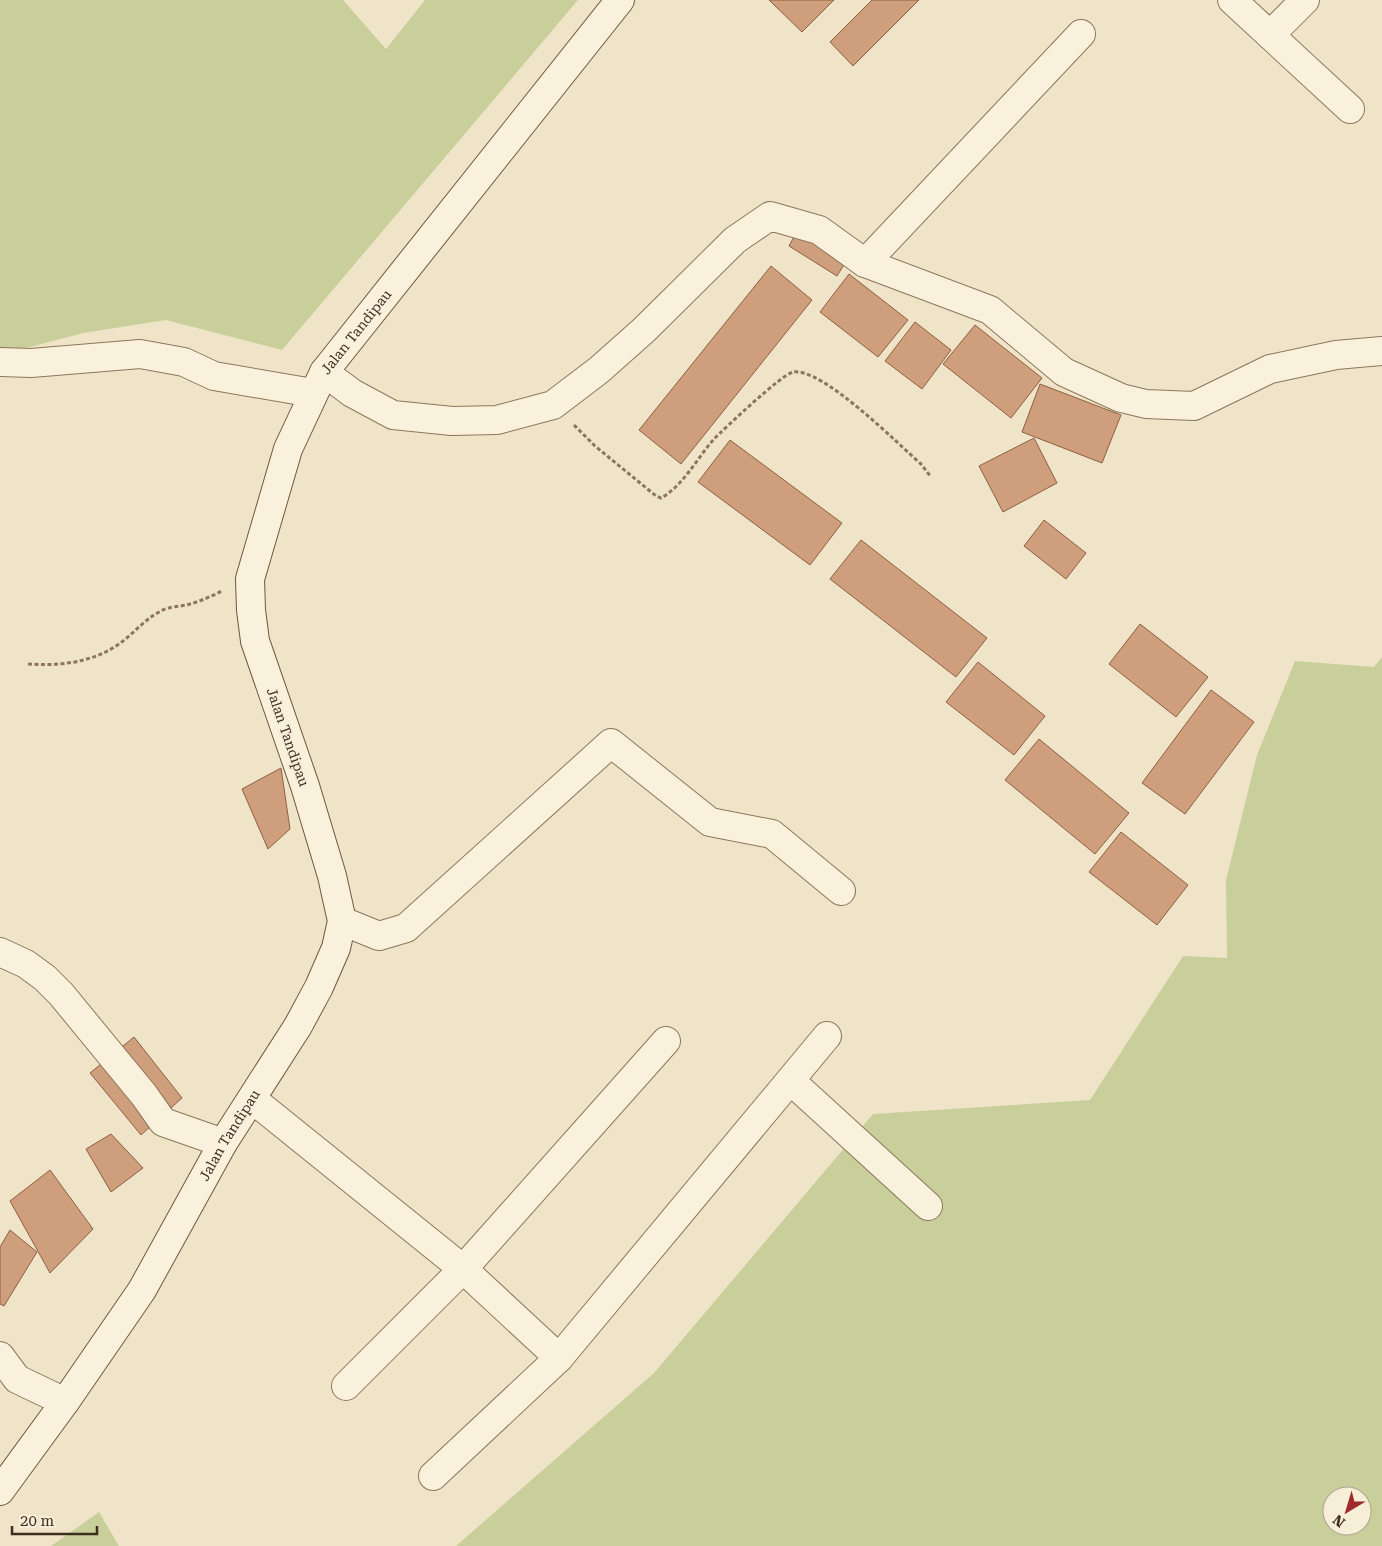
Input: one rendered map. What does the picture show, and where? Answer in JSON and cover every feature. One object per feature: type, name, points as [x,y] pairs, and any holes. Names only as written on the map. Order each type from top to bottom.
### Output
[{"type":"street","name":"Jalan Tandipau","points":[[0,1491],[65,1402],[142,1290],[224,1143],[298,1026],[319,987],[336,948],[342,921],[332,876],[310,803],[255,641],[251,610],[250,580],[288,449],[319,383],[620,0]]},
{"type":"street","points":[[1232,0],[1350,108]]},
{"type":"street","points":[[1270,35],[1305,0]]},
{"type":"street","points":[[865,263],[1081,34]]},
{"type":"street","points":[[0,362],[31,363],[97,356],[149,355],[184,362],[214,376],[319,383],[352,393],[393,415],[452,421],[497,420],[554,405],[599,370],[644,330],[735,240],[770,216],[819,230],[865,263],[990,310],[1064,372],[1121,398],[1146,404],[1194,406],[1270,369],[1336,355],[1382,351]]},
{"type":"street","points":[[342,921],[379,936],[406,928],[611,743],[710,822],[772,834],[842,891]]},
{"type":"street","points":[[0,952],[26,964],[45,978],[61,994],[163,1122],[224,1143]]},
{"type":"street","points":[[433,1476],[559,1358],[827,1036]]},
{"type":"street","points":[[346,1386],[463,1269],[666,1040]]},
{"type":"street","points":[[791,1081],[928,1206]]},
{"type":"street","points":[[252,1099],[463,1269],[559,1358]]},
{"type":"street","points":[[0,1356],[17,1379],[65,1402]]},
{"type":"path","points":[[554,405],[595,446],[656,496],[661,498],[690,470],[714,439],[754,403],[790,373],[805,372],[837,389],[921,464],[931,477]]},
{"type":"path","points":[[28,664],[51,666],[79,662],[99,655],[116,646],[144,622],[163,609],[190,604],[250,580]]},
{"type":"green space","points":[[0,0],[343,0],[386,49],[425,0],[578,0],[282,350],[166,320],[83,333],[0,355]]},
{"type":"green space","points":[[1382,657],[1382,1546],[456,1546],[654,1373],[873,1114],[1090,1100],[1183,956],[1227,958],[1226,880],[1257,755],[1295,661],[1374,667]]},
{"type":"green space","points":[[99,1512],[119,1546],[51,1546]]},
{"type":"building","points":[[769,0],[834,0],[802,32]]},
{"type":"building","points":[[872,0],[919,0],[853,66],[830,42]]},
{"type":"building","points":[[796,233],[845,263],[837,276],[789,246]]},
{"type":"building","points":[[771,266],[812,300],[681,464],[639,430]]},
{"type":"building","points":[[849,274],[908,320],[878,357],[820,312]]},
{"type":"building","points":[[915,322],[951,350],[922,389],[885,361]]},
{"type":"building","points":[[975,325],[1042,378],[1011,418],[943,364]]},
{"type":"building","points":[[1040,384],[1121,415],[1102,463],[1022,432]]},
{"type":"building","points":[[1034,438],[1057,483],[1003,512],[979,466]]},
{"type":"building","points":[[730,440],[842,523],[810,565],[698,482]]},
{"type":"building","points":[[1044,520],[1086,553],[1066,579],[1024,546]]},
{"type":"building","points":[[861,540],[987,638],[956,677],[830,579]]},
{"type":"building","points":[[1140,624],[1208,677],[1176,717],[1109,664]]},
{"type":"building","points":[[978,662],[1045,716],[1014,755],[946,702]]},
{"type":"building","points":[[1211,690],[1254,722],[1185,814],[1142,783]]},
{"type":"building","points":[[1039,739],[1129,813],[1095,854],[1005,780]]},
{"type":"building","points":[[281,768],[290,829],[268,849],[242,789]]},
{"type":"building","points":[[1121,832],[1188,885],[1157,925],[1089,872]]},
{"type":"building","points":[[134,1037],[182,1098],[141,1135],[90,1073]]},
{"type":"building","points":[[111,1134],[143,1168],[111,1192],[86,1149]]},
{"type":"building","points":[[50,1170],[93,1229],[50,1273],[10,1201]]},
{"type":"building","points":[[10,1230],[37,1252],[4,1306],[0,1304],[0,1247]]}]
